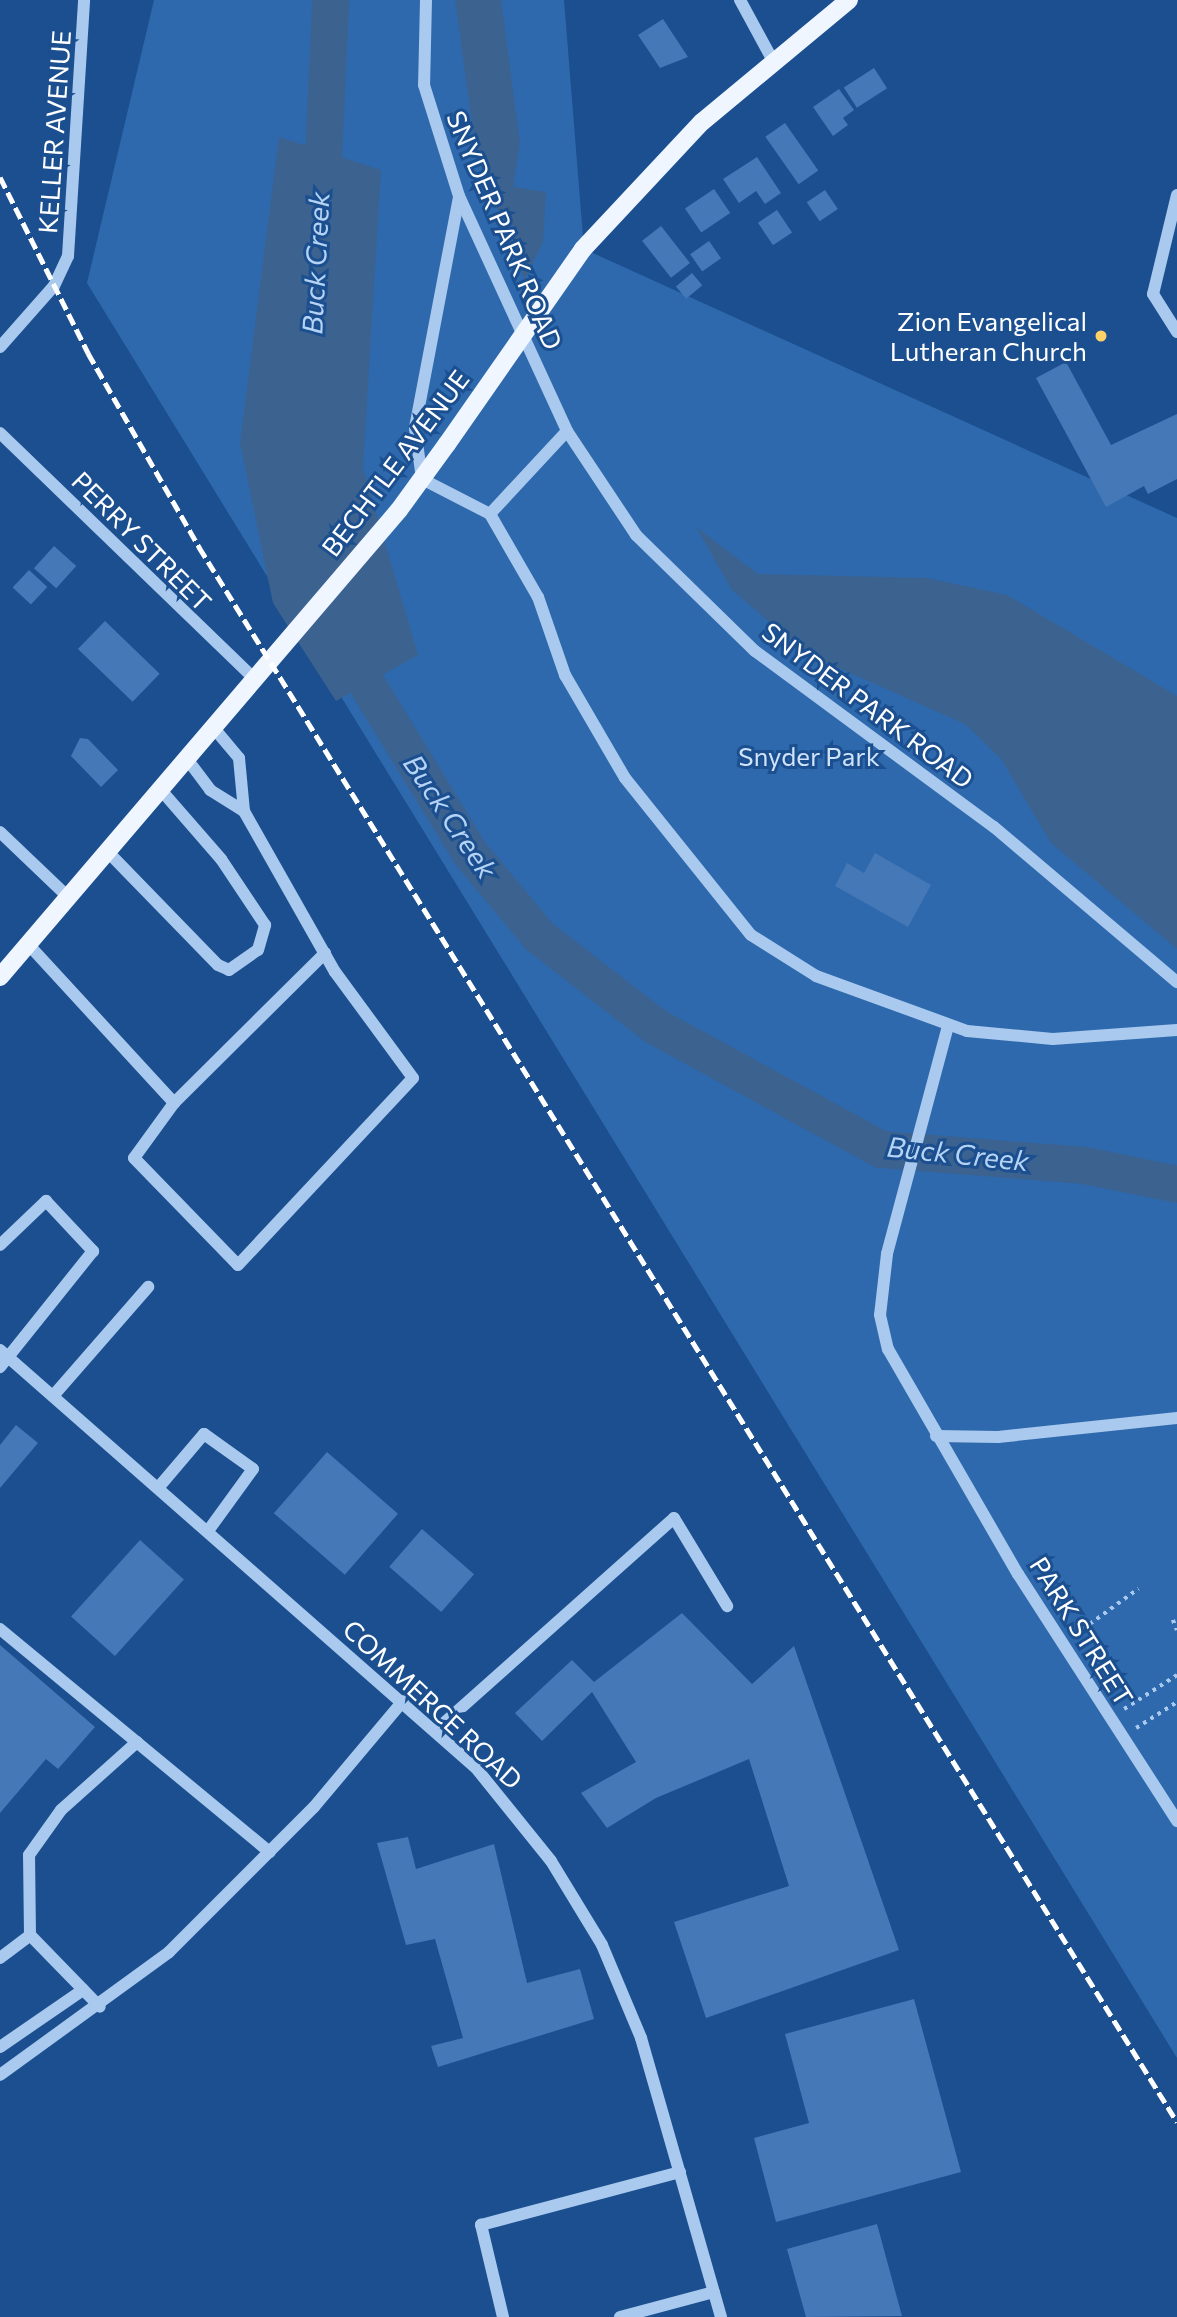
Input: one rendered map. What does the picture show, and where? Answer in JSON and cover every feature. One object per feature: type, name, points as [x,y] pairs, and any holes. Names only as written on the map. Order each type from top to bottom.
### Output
[{"type":"main road","name":"BECHTLE AVENUE","points":[[0,976],[109,853],[399,510],[583,249],[702,122],[772,59],[849,0]]},
{"type":"street","name":"KELLER AVENUE","points":[[0,347],[42,301],[68,256],[84,0]]},
{"type":"street","name":"SNYDER PARK ROAD","points":[[426,0],[424,85],[459,196],[567,431],[636,534],[695,599],[828,709],[994,827],[1177,982]]},
{"type":"street","points":[[740,0],[772,59]]},
{"type":"street","points":[[1177,195],[1153,294],[1177,332]]},
{"type":"street","points":[[459,196],[415,428],[422,479],[489,514],[538,597],[565,675],[625,778],[720,903],[751,935],[816,976],[948,1026],[1053,1039],[1177,1030]]},
{"type":"street","points":[[489,514],[567,431]]},
{"type":"street","name":"PERRY STREET","points":[[0,433],[255,679]]},
{"type":"street","points":[[214,727],[239,758],[244,811],[325,953],[413,1078],[237,1265],[134,1158],[174,1103],[325,953]]},
{"type":"street","points":[[187,758],[210,790],[244,811]]},
{"type":"street","points":[[109,853],[218,965],[229,970],[258,950],[265,925],[221,859],[160,790]]},
{"type":"street","points":[[0,833],[68,897]]},
{"type":"street","points":[[28,944],[174,1103]]},
{"type":"street","points":[[948,1026],[905,1180],[880,1315],[888,1349],[936,1436],[998,1437],[1177,1418]]},
{"type":"street","points":[[0,1245],[46,1201],[93,1245],[2,1357]]},
{"type":"street","points":[[53,1396],[148,1287]]},
{"type":"street","name":"COMMERCE ROAD","points":[[2,1357],[53,1396],[403,1701],[508,1804],[597,1935],[641,2038],[721,2317]]},
{"type":"street","points":[[158,1488],[204,1434],[243,1460],[254,1475],[208,1531]]},
{"type":"street","name":"PARK STREET","points":[[936,1436],[1063,1643],[1177,1821]]},
{"type":"street","points":[[435,1731],[674,1518],[727,1606]]},
{"type":"street","points":[[0,1629],[271,1852]]},
{"type":"street","points":[[0,2075],[100,2007],[169,1952],[271,1852],[403,1701]]},
{"type":"street","points":[[100,2007],[30,1935],[29,1855],[61,1810],[137,1742]]},
{"type":"street","points":[[0,1958],[30,1935]]},
{"type":"street","points":[[0,2047],[83,1990]]},
{"type":"street","points":[[503,2317],[481,2225],[680,2172]]},
{"type":"street","points":[[620,2317],[714,2292]]},
{"type":"path","points":[[1063,1643],[1138,1589]]},
{"type":"path","points":[[1172,1620],[1177,1630]]},
{"type":"path","points":[[1110,1717],[1177,1675]]},
{"type":"path","points":[[1122,1737],[1177,1702]]},
{"type":"green space","name":"Snyder Park","points":[[154,0],[564,0],[584,249],[1177,518],[1177,2058],[87,283]]},
{"type":"water","points":[[455,0],[501,0],[520,143],[513,187],[546,192],[543,242],[525,280],[476,152]]},
{"type":"water","points":[[279,137],[381,170],[363,468],[418,655],[336,701],[273,603],[240,443]]},
{"type":"water","points":[[696,527],[758,574],[927,578],[1007,595],[1177,696],[1177,949],[1051,843],[1001,759],[965,724],[805,653],[732,590]]},
{"type":"building","points":[[663,19],[688,57],[660,68],[638,35]]},
{"type":"building","points":[[874,68],[887,88],[857,108],[844,88]]},
{"type":"building","points":[[839,89],[854,110],[843,118],[848,125],[833,136],[813,107]]},
{"type":"building","points":[[785,123],[818,171],[799,184],[765,137]]},
{"type":"building","points":[[757,157],[781,193],[765,204],[756,191],[739,203],[723,179]]},
{"type":"building","points":[[714,189],[730,213],[701,233],[685,209]]},
{"type":"building","points":[[825,190],[838,209],[820,221],[807,202]]},
{"type":"building","points":[[777,210],[792,232],[773,245],[758,223]]},
{"type":"building","points":[[661,226],[690,263],[671,278],[642,241]]},
{"type":"building","points":[[709,241],[721,258],[702,271],[690,254]]},
{"type":"building","points":[[692,273],[702,285],[686,299],[676,286]]},
{"type":"building","points":[[1066,362],[1111,445],[1177,414],[1177,479],[1148,494],[1144,486],[1106,507],[1036,378]]},
{"type":"building","points":[[54,546],[76,566],[56,588],[34,568]]},
{"type":"building","points":[[29,570],[47,587],[31,605],[13,588]]},
{"type":"building","points":[[105,621],[160,674],[133,702],[78,649]]},
{"type":"building","points":[[80,738],[88,739],[118,770],[101,787],[71,756]]},
{"type":"building","points":[[875,853],[931,885],[908,927],[835,886],[847,863],[864,873]]},
{"type":"building","points":[[16,1425],[38,1443],[0,1488],[0,1445]]},
{"type":"building","points":[[327,1452],[398,1514],[345,1575],[274,1513]]},
{"type":"building","points":[[422,1529],[474,1574],[441,1612],[389,1567]]},
{"type":"building","points":[[140,1540],[184,1579],[115,1656],[71,1617]]},
{"type":"building","points":[[682,1613],[752,1684],[794,1646],[899,1950],[706,2018],[674,1922],[789,1886],[749,1759],[656,1798],[607,1828],[581,1793],[636,1762],[592,1692],[542,1741],[515,1713],[572,1660],[594,1682]]},
{"type":"building","points":[[0,1645],[95,1727],[58,1769],[46,1759],[0,1813]]},
{"type":"building","points":[[408,1837],[416,1869],[494,1844],[527,1983],[580,1969],[594,2019],[438,2067],[431,2046],[463,2038],[435,1939],[406,1945],[377,1843]]},
{"type":"building","points":[[914,1999],[961,2172],[776,2222],[754,2138],[809,2123],[785,2034]]},
{"type":"building","points":[[877,2224],[902,2316],[806,2317],[787,2249]]},
{"type":"waterway","name":"Buck Creek","points":[[321,202],[330,0]]},
{"type":"waterway","name":"Buck Creek","points":[[348,638],[355,665],[469,852],[539,936],[655,1026],[881,1149],[1084,1165],[1177,1184]]},
{"type":"railway","points":[[0,177],[88,353],[199,547],[1177,2122]]},
{"type":"place","name":"Zion Evangelical Lutheran Church","points":[[1101,336]]}]
